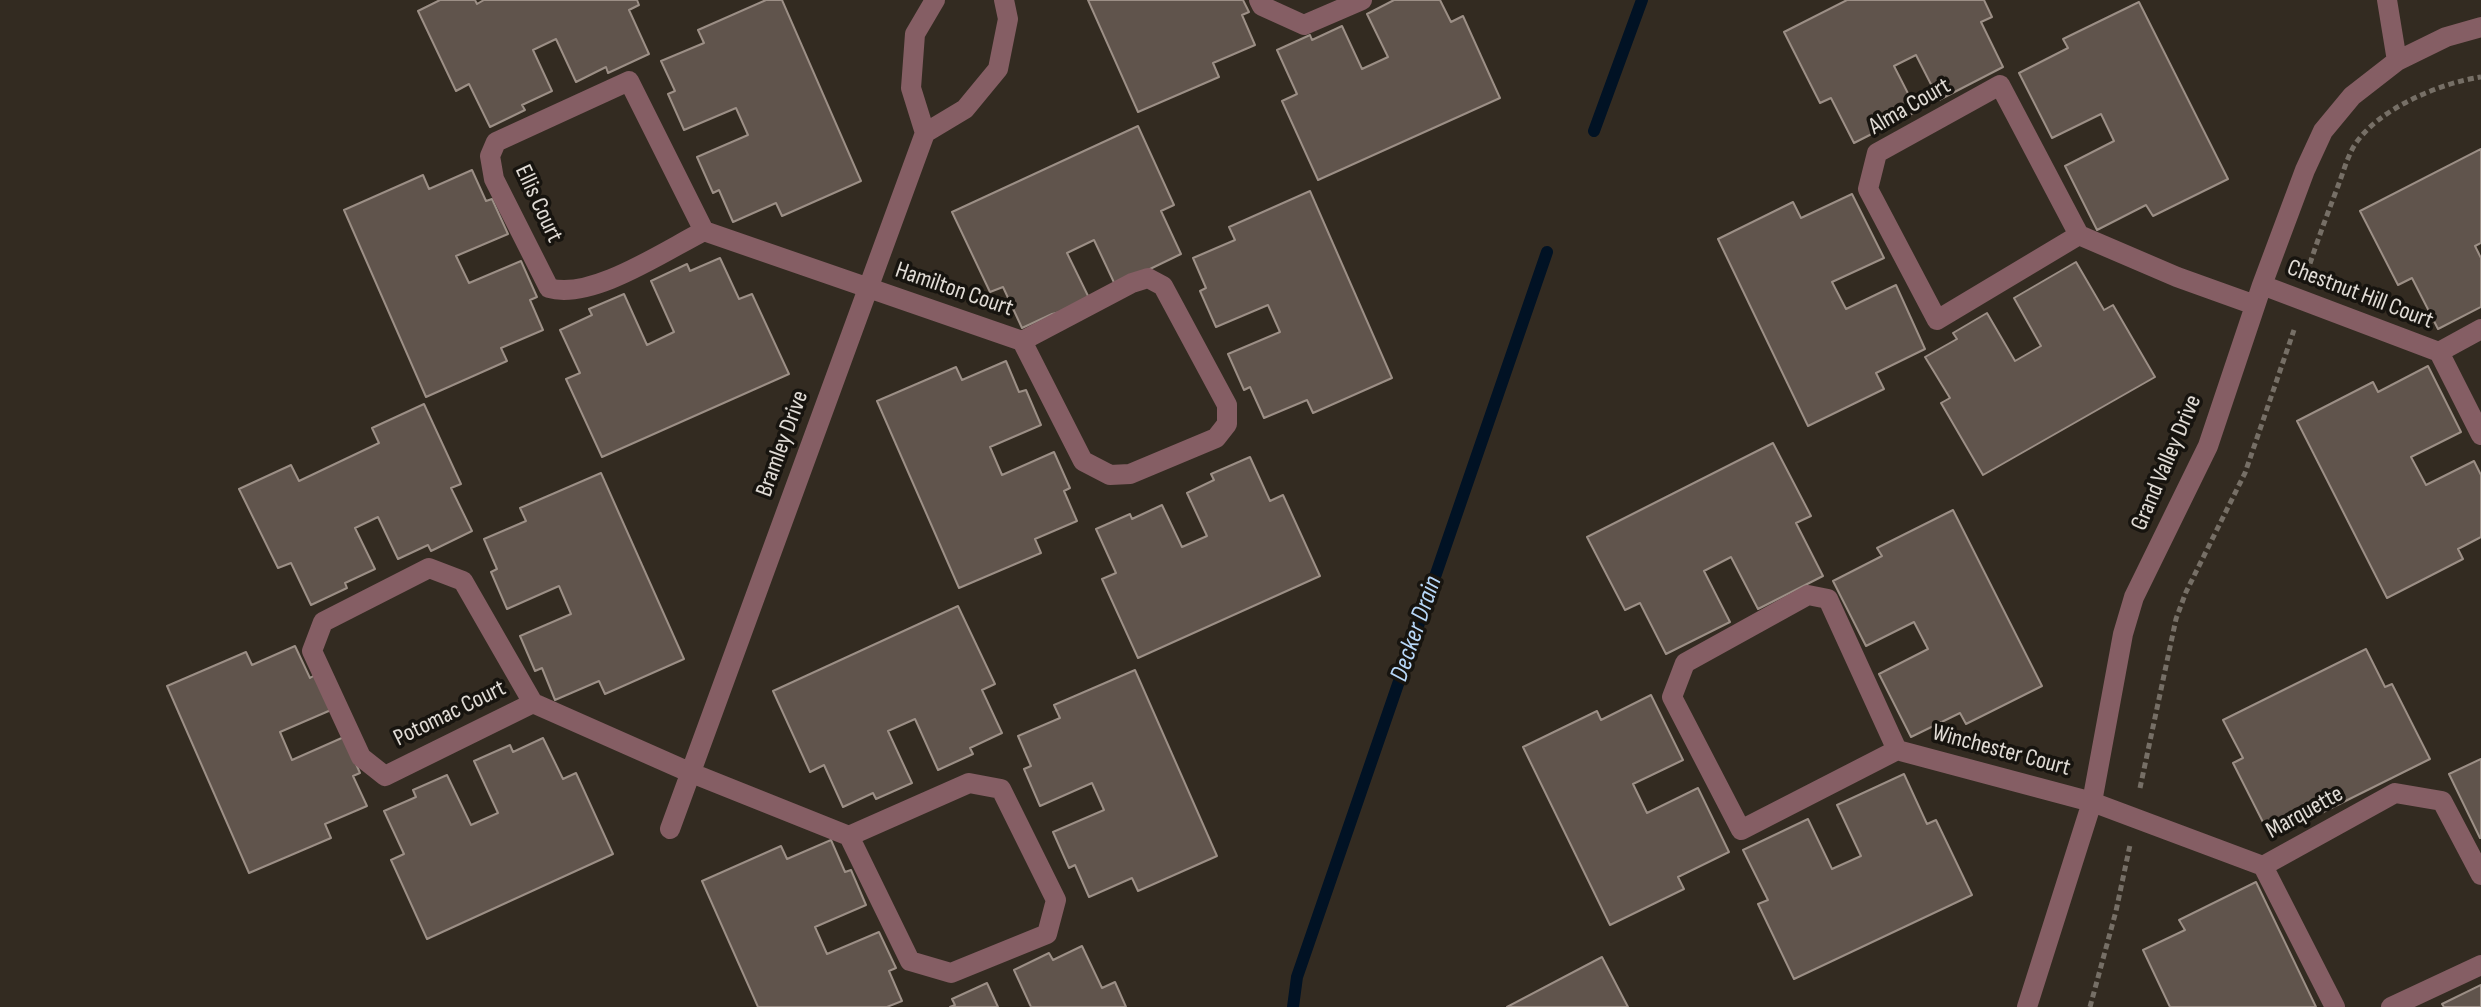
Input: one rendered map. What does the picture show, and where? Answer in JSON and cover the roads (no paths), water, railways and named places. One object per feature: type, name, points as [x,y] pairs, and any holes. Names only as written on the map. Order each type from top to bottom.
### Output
[{"type":"street","points":[[935,0],[915,34],[911,88],[925,133],[965,109],[998,69],[1008,19],[1004,0]]},
{"type":"street","points":[[1259,0],[1262,6],[1304,25],[1362,0]]},
{"type":"street","points":[[2387,0],[2397,61]]},
{"type":"street","name":"Grand Valley Drive","points":[[2027,1007],[2092,802],[2123,634],[2134,597],[2208,446],[2259,295],[2305,170],[2323,131],[2352,96],[2397,61],[2446,37],[2481,27]]},
{"type":"street","name":"Ellis Court","points":[[629,81],[704,231],[611,278],[562,292],[549,288],[494,179],[490,156],[496,142],[629,81]]},
{"type":"street","name":"Alma Court","points":[[2000,85],[2079,235],[1937,320],[1868,189],[1877,153],[2000,85]]},
{"type":"street","name":"Bramley Drive","points":[[670,829],[925,133]]},
{"type":"street","points":[[704,231],[868,288]]},
{"type":"street","points":[[2079,235],[2177,277],[2259,295]]},
{"type":"street","name":"Hamilton Court","points":[[868,288],[1022,341],[1083,461],[1110,475],[1130,474],[1216,438],[1227,424],[1227,405],[1163,286],[1148,278],[1132,283],[1022,341]]},
{"type":"street","name":"Chestnut Hill Court","points":[[2259,295],[2300,300],[2439,352],[2481,435]]},
{"type":"street","name":"Chestnut Hill Court","points":[[2439,352],[2481,329]]},
{"type":"street","name":"Potomac Court","points":[[429,568],[463,581],[533,703],[385,776],[361,757],[312,651],[323,622],[429,568]]},
{"type":"street","name":"Winchester Court","points":[[1897,750],[1828,599],[1808,595],[1685,663],[1672,697],[1741,830],[1897,750],[2092,802],[2263,866]]},
{"type":"street","points":[[533,703],[689,772],[849,836],[910,961],[951,973],[1047,934],[1056,900],[1001,789],[969,783],[849,836]]},
{"type":"street","name":"Marquette","points":[[2335,1007],[2263,866],[2395,793],[2442,801],[2481,875]]},
{"type":"street","points":[[2391,1007],[2481,965]]},
{"type":"waterway","name":"Decker Drain","points":[[1594,131],[1642,0]]},
{"type":"waterway","name":"Decker Drain","points":[[1293,1007],[1297,977],[1547,252]]}]
